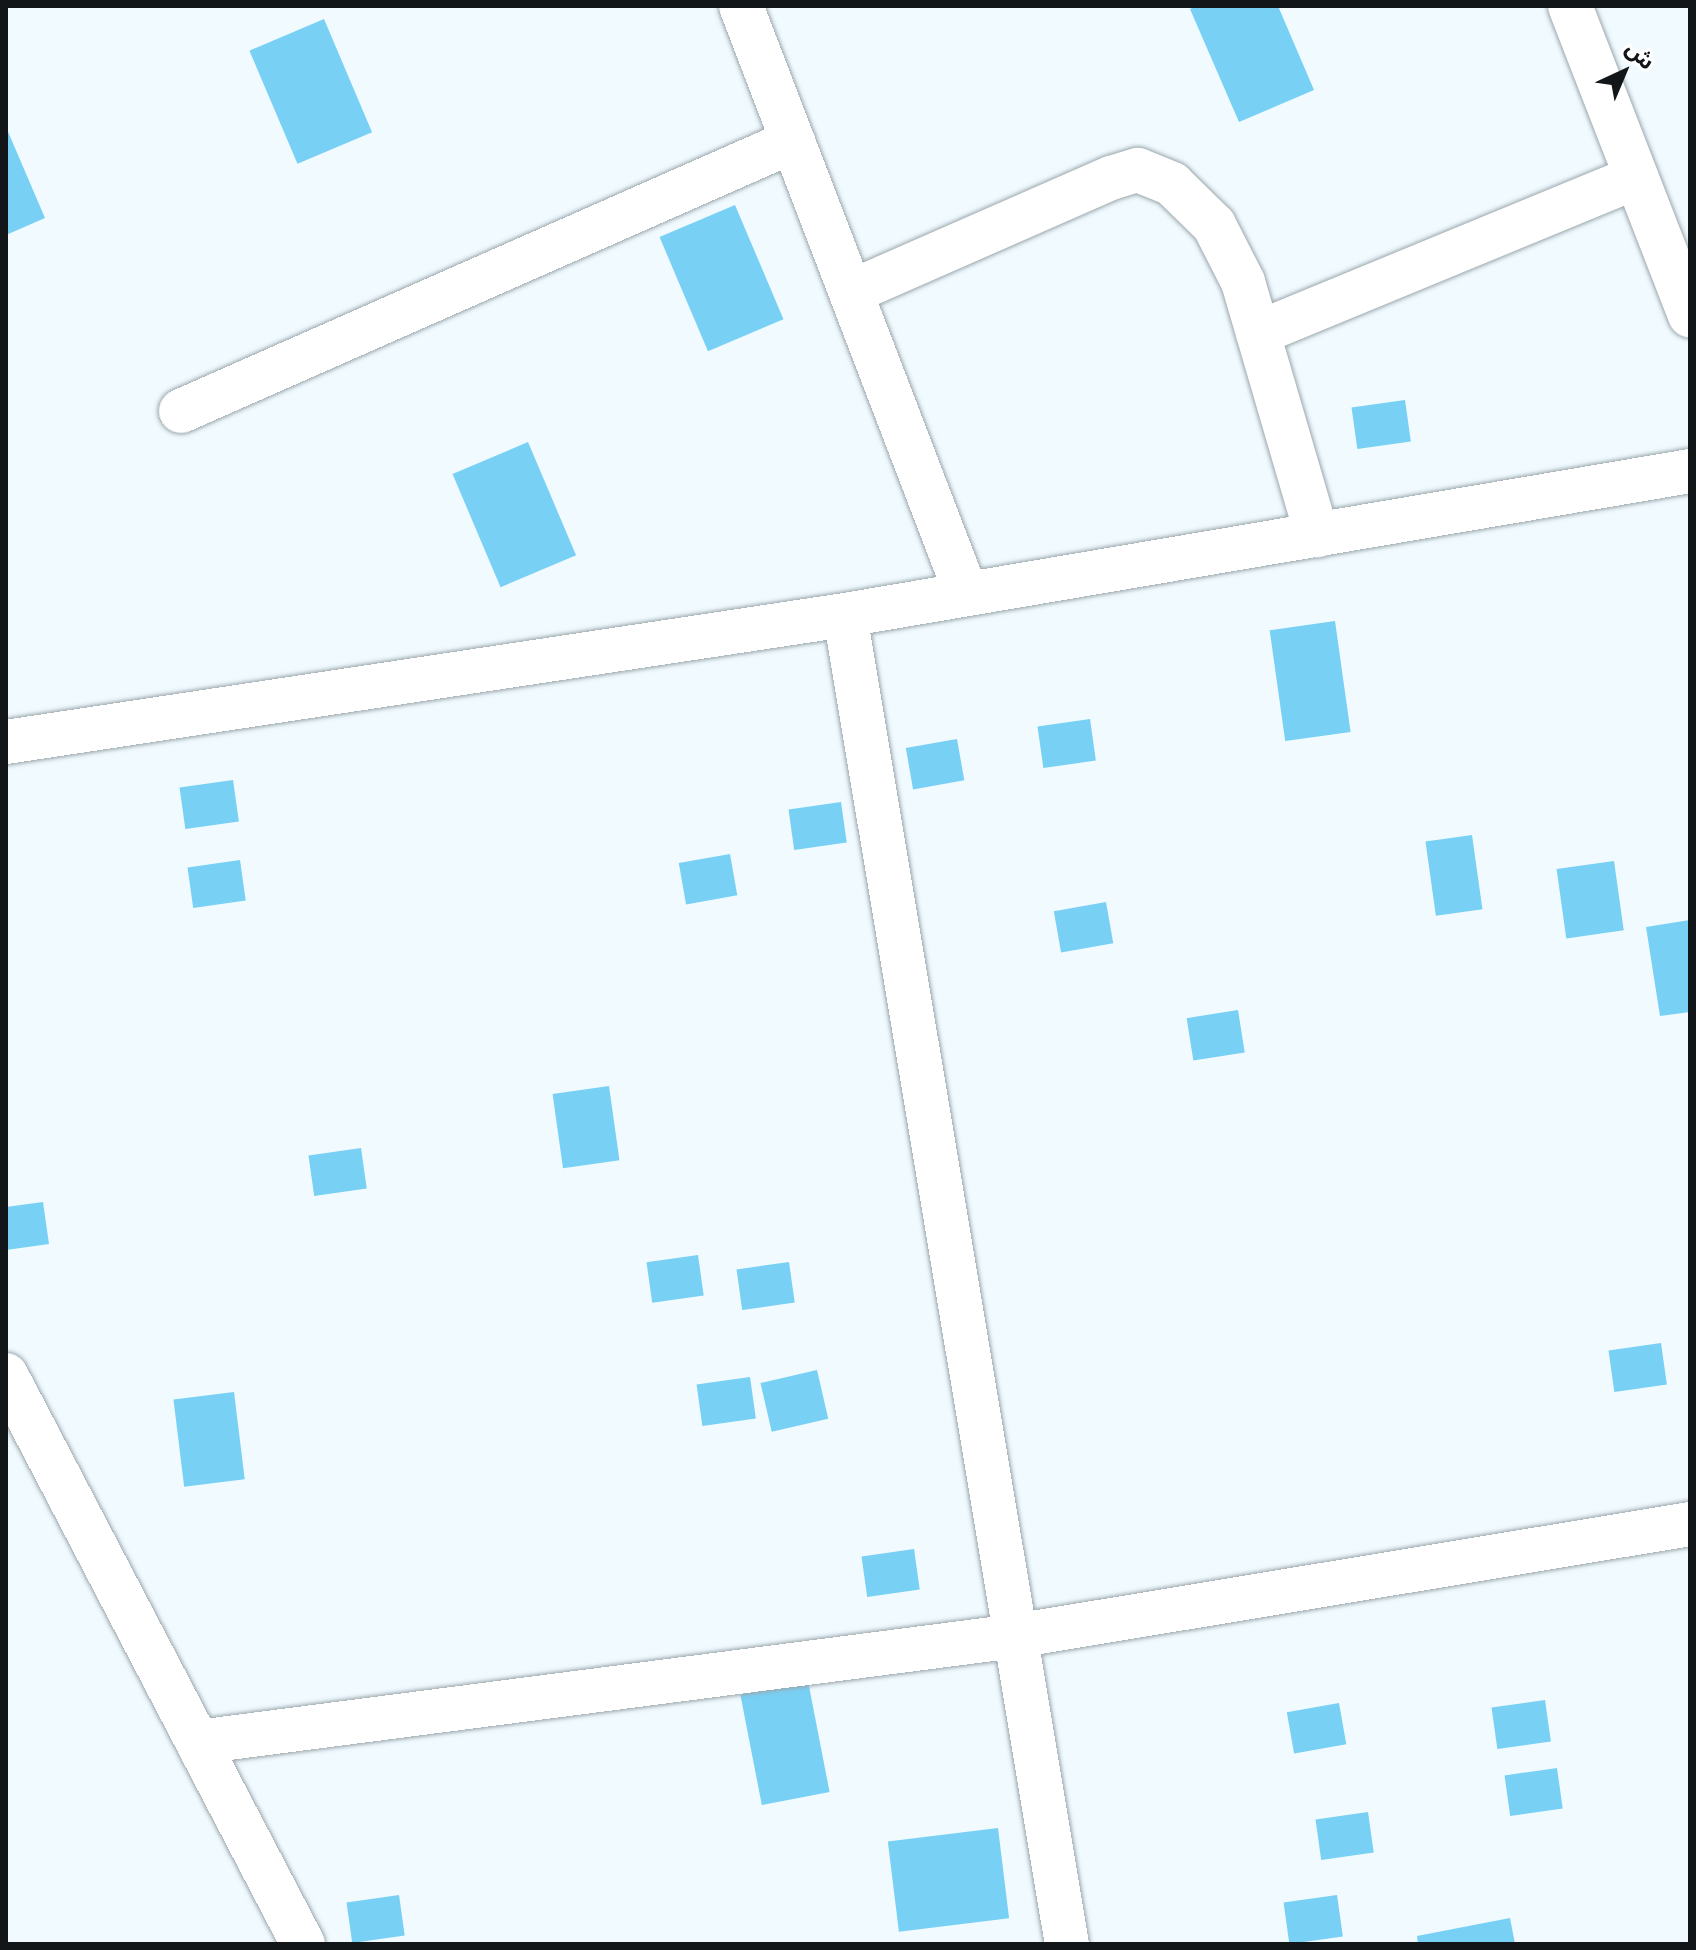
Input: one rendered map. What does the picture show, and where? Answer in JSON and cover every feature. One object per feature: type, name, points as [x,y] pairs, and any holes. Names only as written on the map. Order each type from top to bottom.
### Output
[{"type":"street","points":[[741,6],[966,593]]},
{"type":"street","points":[[1570,6],[1690,316]]},
{"type":"street","points":[[181,411],[793,141]]},
{"type":"street","points":[[851,292],[1111,178],[1138,170],[1172,184],[1214,225],[1243,282],[1317,535]]},
{"type":"street","points":[[1258,333],[1636,177]]},
{"type":"street","points":[[6,742],[845,615],[1690,471]]},
{"type":"street","points":[[845,615],[1067,1944]]},
{"type":"street","points":[[6,1375],[303,1944]]},
{"type":"street","points":[[198,1742],[1015,1636],[1690,1524]]},
{"type":"building","points":[[1196,6],[1278,6],[1314,90],[1239,122],[1190,9]]},
{"type":"building","points":[[324,19],[372,132],[297,164],[249,51]]},
{"type":"building","points":[[6,127],[45,218],[6,235]]},
{"type":"building","points":[[735,205],[783,319],[708,351],[660,237]]},
{"type":"building","points":[[1405,400],[1411,442],[1357,449],[1352,408]]},
{"type":"building","points":[[528,442],[576,555],[501,587],[453,474]]},
{"type":"building","points":[[1335,621],[1351,732],[1285,741],[1270,630]]},
{"type":"building","points":[[1090,719],[1096,761],[1043,768],[1038,726]]},
{"type":"building","points":[[957,739],[964,780],[913,789],[906,748]]},
{"type":"building","points":[[233,780],[239,822],[185,829],[180,788]]},
{"type":"building","points":[[841,802],[847,843],[794,850],[789,809]]},
{"type":"building","points":[[1472,835],[1482,909],[1436,916],[1425,842]]},
{"type":"building","points":[[730,854],[737,895],[686,904],[679,863]]},
{"type":"building","points":[[240,860],[246,901],[193,908],[188,867]]},
{"type":"building","points":[[1614,861],[1624,930],[1566,938],[1557,869]]},
{"type":"building","points":[[1106,902],[1113,943],[1061,953],[1054,911]]},
{"type":"building","points":[[1690,920],[1690,1012],[1660,1016],[1646,927]]},
{"type":"building","points":[[1238,1010],[1245,1052],[1193,1061],[1187,1018]]},
{"type":"building","points":[[609,1086],[619,1160],[563,1168],[553,1094]]},
{"type":"building","points":[[361,1148],[367,1189],[314,1196],[309,1155]]},
{"type":"building","points":[[43,1202],[49,1244],[6,1250],[6,1207]]},
{"type":"building","points":[[698,1255],[704,1296],[652,1303],[647,1262]]},
{"type":"building","points":[[789,1262],[795,1303],[742,1310],[737,1269]]},
{"type":"building","points":[[1661,1343],[1667,1385],[1614,1392],[1609,1350]]},
{"type":"building","points":[[817,1370],[828,1419],[772,1432],[760,1383]]},
{"type":"building","points":[[750,1377],[756,1419],[702,1426],[697,1385]]},
{"type":"building","points":[[234,1392],[245,1479],[184,1487],[173,1399]]},
{"type":"building","points":[[914,1549],[920,1590],[867,1597],[862,1556]]},
{"type":"building","points":[[808,1681],[830,1792],[762,1805],[740,1694]]},
{"type":"building","points":[[1545,1700],[1551,1742],[1497,1749],[1492,1708]]},
{"type":"building","points":[[1339,1703],[1346,1744],[1294,1754],[1287,1712]]},
{"type":"building","points":[[1557,1768],[1563,1809],[1510,1816],[1505,1775]]},
{"type":"building","points":[[1368,1812],[1374,1853],[1321,1860],[1316,1819]]},
{"type":"building","points":[[998,1828],[1009,1918],[899,1932],[888,1842]]},
{"type":"building","points":[[399,1895],[405,1936],[352,1943],[347,1902]]},
{"type":"building","points":[[1337,1895],[1343,1937],[1289,1944],[1284,1903]]},
{"type":"building","points":[[1510,1918],[1515,1944],[1418,1944],[1417,1936]]}]
